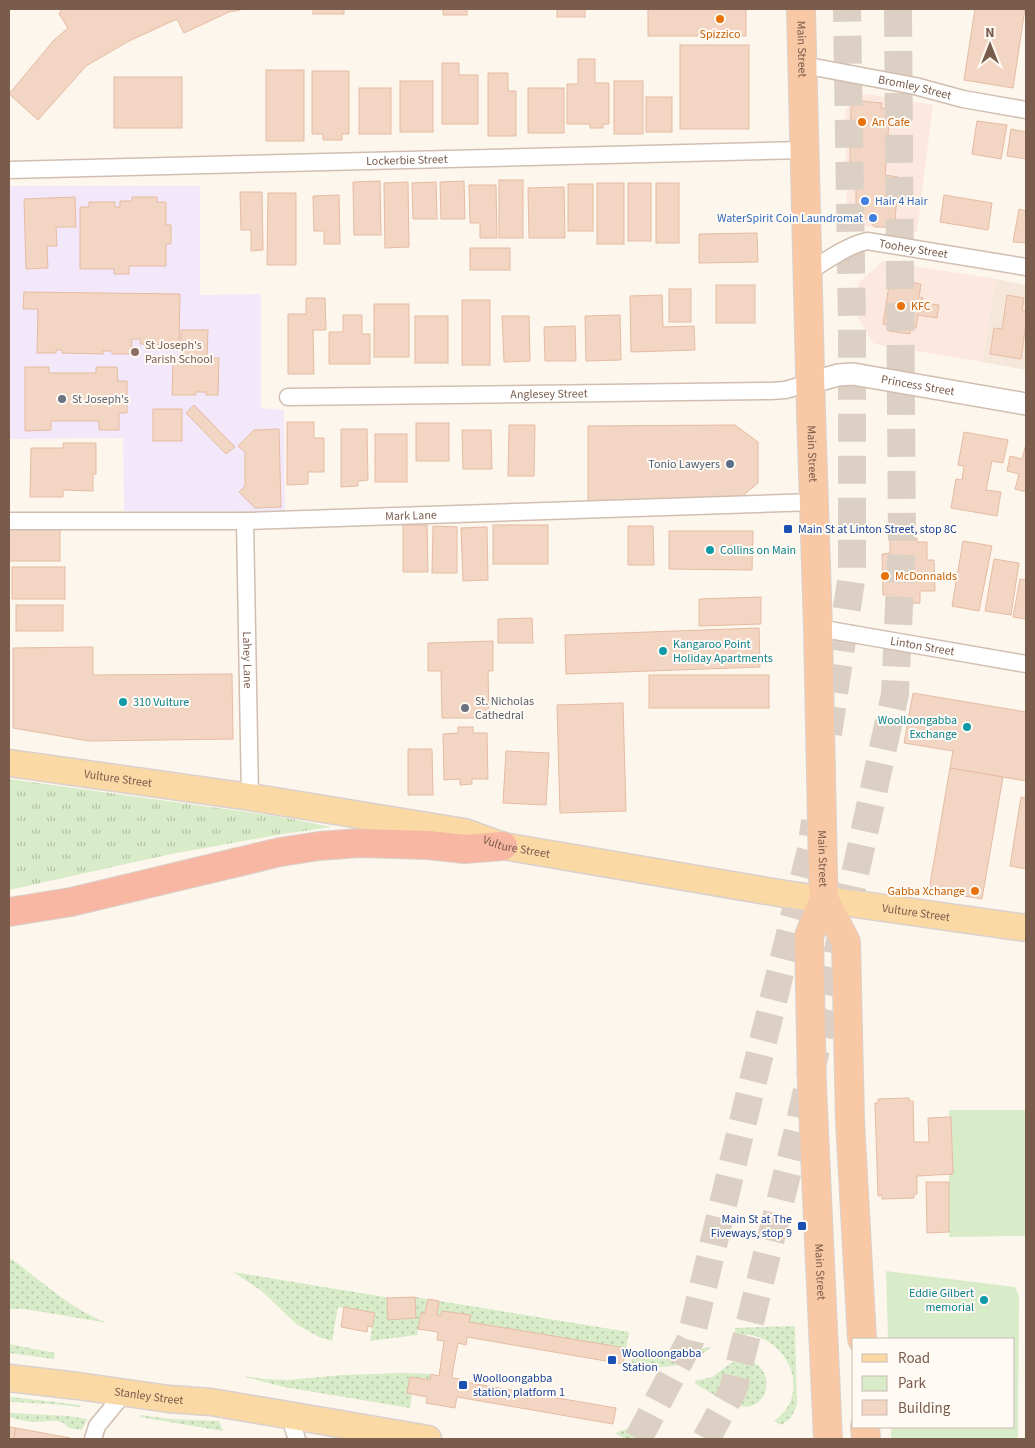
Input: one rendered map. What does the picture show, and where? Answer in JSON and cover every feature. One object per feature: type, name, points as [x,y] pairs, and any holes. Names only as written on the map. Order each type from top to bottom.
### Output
[{"type":"highway","name":"Main Street","points":[[801,9],[824,899],[809,936],[812,1087],[828,1439]]},
{"type":"highway","points":[[9,912],[62,903],[280,852],[319,846],[359,843],[411,844],[465,849],[503,846]]},
{"type":"highway","name":"Main Street","points":[[824,899],[846,942],[850,1121],[862,1338]]},
{"type":"main road","name":"Vulture Street","points":[[9,763],[250,797],[464,832],[503,846],[785,894],[1026,928]]},
{"type":"main road","name":"Stanley Street","points":[[9,1378],[169,1399],[211,1402],[293,1428],[428,1439]]},
{"type":"street","name":"Bromley Street","points":[[802,65],[915,86],[963,98],[1026,110]]},
{"type":"street","name":"Lockerbie Street","points":[[9,170],[805,150]]},
{"type":"street","name":"Toohey Street","points":[[808,272],[848,248],[867,241],[1026,267]]},
{"type":"street","name":"Princess Street","points":[[810,383],[838,375],[852,374],[1026,404]]},
{"type":"street","name":"Anglesey Street","points":[[288,397],[771,391],[785,390],[810,383]]},
{"type":"street","name":"Mark Lane","points":[[9,521],[245,522],[814,502]]},
{"type":"street","name":"Lahey Lane","points":[[245,522],[250,797]]},
{"type":"street","name":"Linton Street","points":[[818,628],[1026,664]]},
{"type":"street","points":[[94,1439],[97,1426],[125,1392]]},
{"type":"shaded area","points":[[867,94],[933,105],[917,232],[854,225],[847,217],[845,112],[853,97]]},
{"type":"shaded area","name":"St Joseph's Parish School","points":[[9,186],[200,186],[200,295],[261,294],[261,408],[284,410],[285,512],[124,511],[123,438],[9,439]]},
{"type":"shaded area","points":[[883,261],[996,279],[982,362],[874,344],[858,318],[858,283]]},
{"type":"shaded area","points":[[996,279],[1026,285],[1026,370],[982,362]]},
{"type":"green space","points":[[9,779],[276,816],[332,827],[171,854],[9,890]]},
{"type":"green space","points":[[949,1110],[1026,1110],[1026,1236],[949,1237]]},
{"type":"green space","points":[[9,1258],[71,1304],[108,1323],[25,1309],[9,1309]]},
{"type":"green space","points":[[886,1271],[1015,1287],[1019,1296],[1018,1439],[891,1439],[891,1428],[1015,1428],[1015,1338],[888,1338]]},
{"type":"green space","points":[[233,1272],[391,1298],[415,1297],[629,1332],[626,1348],[469,1322],[470,1315],[442,1311],[441,1316],[421,1313],[417,1335],[370,1341],[374,1313],[338,1307],[332,1341],[319,1337],[296,1324],[263,1292]]},
{"type":"green space","points":[[795,1326],[797,1405],[791,1418],[781,1425],[774,1421],[786,1409],[792,1395],[793,1380],[789,1365],[781,1352],[768,1342],[753,1336],[735,1335],[735,1328]]},
{"type":"green space","points":[[9,1344],[55,1353],[54,1359],[9,1353]]},
{"type":"green space","points":[[712,1347],[692,1359],[673,1366],[631,1365],[631,1359]]},
{"type":"green space","points":[[742,1360],[754,1363],[762,1369],[766,1377],[764,1395],[759,1402],[751,1406],[740,1406],[729,1402],[695,1383],[695,1381],[712,1377],[731,1363]]},
{"type":"green space","points":[[431,1374],[430,1380],[410,1377],[407,1393],[412,1394],[410,1408],[284,1387],[242,1376],[287,1380],[343,1375]]},
{"type":"green space","points":[[11,1397],[81,1405],[80,1407],[10,1402]]},
{"type":"green space","points":[[9,1413],[69,1416],[87,1419],[82,1430],[69,1428],[58,1421],[34,1422],[19,1420],[9,1417]]},
{"type":"green space","points":[[140,1415],[170,1419],[219,1421],[223,1431],[140,1417]]},
{"type":"green space","points":[[635,1426],[648,1433],[640,1438],[628,1439],[615,1433]]},
{"type":"building","points":[[62,9],[245,9],[229,12],[184,33],[177,19],[129,41],[86,66],[38,120],[9,94],[54,40],[68,28],[59,14]]},
{"type":"building","points":[[313,9],[344,9],[344,14],[313,14]]},
{"type":"building","points":[[443,9],[467,9],[467,15],[443,15]]},
{"type":"building","points":[[557,9],[585,9],[585,17],[557,17]]},
{"type":"building","points":[[648,9],[746,9],[746,36],[648,36]]},
{"type":"building","points":[[975,9],[1025,9],[1013,88],[964,80]]},
{"type":"building","points":[[680,45],[749,45],[749,129],[680,129]]},
{"type":"building","points":[[578,59],[595,59],[595,83],[609,83],[609,124],[603,124],[603,128],[590,128],[590,124],[567,124],[567,84],[578,84]]},
{"type":"building","points":[[442,63],[459,63],[459,75],[478,75],[478,124],[442,124]]},
{"type":"building","points":[[266,70],[304,70],[304,141],[266,141]]},
{"type":"building","points":[[312,71],[349,71],[349,134],[342,134],[342,140],[323,140],[323,134],[312,134]]},
{"type":"building","points":[[488,73],[508,73],[508,91],[516,91],[516,136],[488,136]]},
{"type":"building","points":[[114,77],[182,77],[182,128],[114,128]]},
{"type":"building","points":[[400,81],[433,81],[433,132],[400,132]]},
{"type":"building","points":[[614,81],[643,81],[643,134],[614,134]]},
{"type":"building","points":[[359,88],[391,88],[391,134],[359,134]]},
{"type":"building","points":[[528,88],[564,88],[564,133],[528,133]]},
{"type":"building","points":[[646,97],[672,97],[672,132],[646,132]]},
{"type":"building","points":[[860,101],[882,103],[881,108],[890,109],[885,175],[898,177],[895,223],[892,227],[875,227],[856,208],[856,174],[850,163],[851,107]]},
{"type":"building","points":[[977,121],[1007,125],[1001,159],[972,154]]},
{"type":"building","points":[[1011,129],[1026,132],[1026,159],[1007,156]]},
{"type":"building","points":[[499,180],[523,180],[523,238],[499,238]]},
{"type":"building","points":[[380,181],[381,235],[354,235],[353,182]]},
{"type":"building","points":[[464,181],[465,219],[441,219],[440,182]]},
{"type":"building","points":[[408,182],[409,247],[385,248],[384,183]]},
{"type":"building","points":[[436,182],[437,219],[413,219],[412,183]]},
{"type":"building","points":[[597,183],[624,183],[624,244],[597,244]]},
{"type":"building","points":[[628,183],[651,183],[651,241],[628,241]]},
{"type":"building","points":[[656,183],[679,183],[679,243],[656,243]]},
{"type":"building","points":[[568,184],[593,184],[593,231],[568,231]]},
{"type":"building","points":[[469,185],[496,185],[497,238],[480,238],[480,223],[470,223]]},
{"type":"building","points":[[564,187],[565,238],[529,238],[528,188]]},
{"type":"building","points":[[240,192],[262,192],[263,250],[251,251],[251,230],[241,230]]},
{"type":"building","points":[[268,193],[296,193],[296,265],[267,265]]},
{"type":"building","points":[[339,195],[340,244],[324,244],[324,231],[314,231],[313,196]]},
{"type":"building","points":[[944,195],[992,203],[988,230],[940,222]]},
{"type":"building","points":[[75,197],[76,227],[56,227],[57,246],[47,246],[48,268],[26,269],[24,199]]},
{"type":"building","points":[[132,197],[157,197],[157,202],[166,202],[166,225],[171,225],[171,244],[166,244],[166,266],[129,266],[129,274],[114,274],[114,269],[80,269],[80,207],[89,207],[89,202],[115,202],[115,207],[120,207],[120,201],[132,201]]},
{"type":"building","points":[[1019,209],[1026,211],[1026,243],[1013,242]]},
{"type":"building","points":[[757,233],[758,262],[699,263],[699,234]]},
{"type":"building","points":[[470,248],[510,248],[510,270],[470,270]]},
{"type":"building","points":[[890,279],[921,284],[919,297],[923,298],[922,303],[939,305],[937,318],[918,315],[916,328],[911,328],[910,334],[889,331],[890,325],[883,324]]},
{"type":"building","points":[[716,285],[755,285],[755,323],[716,323]]},
{"type":"building","points":[[669,289],[691,289],[691,322],[669,322]]},
{"type":"building","points":[[24,292],[180,294],[179,345],[140,344],[141,339],[132,339],[131,354],[112,354],[112,351],[103,351],[103,354],[62,353],[62,350],[56,350],[56,353],[37,353],[38,309],[23,309]]},
{"type":"building","points":[[662,295],[663,327],[694,326],[695,350],[631,352],[630,296]]},
{"type":"building","points":[[1007,295],[1024,298],[1022,311],[1026,311],[1026,323],[1021,359],[990,354],[994,328],[1002,329]]},
{"type":"building","points":[[306,298],[325,298],[326,330],[313,330],[314,374],[288,374],[288,314],[306,314]]},
{"type":"building","points":[[462,300],[490,300],[490,365],[462,365]]},
{"type":"building","points":[[374,304],[409,304],[409,357],[374,357]]},
{"type":"building","points":[[343,315],[362,315],[362,334],[370,334],[370,364],[329,364],[329,332],[343,332]]},
{"type":"building","points":[[620,315],[621,360],[586,361],[585,316]]},
{"type":"building","points":[[415,316],[448,316],[448,363],[415,363]]},
{"type":"building","points":[[502,316],[529,316],[530,361],[504,362]]},
{"type":"building","points":[[575,326],[576,361],[545,361],[544,327]]},
{"type":"building","points":[[181,330],[208,330],[207,358],[219,358],[218,395],[206,395],[206,392],[196,392],[196,395],[172,395],[173,359],[181,359]]},
{"type":"building","points":[[25,367],[49,367],[49,373],[96,373],[96,367],[117,367],[118,381],[127,381],[127,413],[119,413],[119,430],[99,430],[99,421],[51,421],[51,430],[25,431]]},
{"type":"building","points":[[194,405],[235,447],[226,454],[186,413]]},
{"type":"building","points":[[153,409],[182,409],[182,441],[153,441]]},
{"type":"building","points":[[287,422],[314,422],[314,438],[324,438],[324,472],[308,472],[308,484],[287,485]]},
{"type":"building","points":[[416,423],[449,423],[449,461],[416,461]]},
{"type":"building","points":[[509,425],[535,425],[534,476],[508,476]]},
{"type":"building","points":[[735,425],[758,442],[758,483],[735,502],[588,503],[588,426]]},
{"type":"building","points":[[279,429],[281,507],[255,508],[239,492],[245,486],[245,452],[238,446],[254,430]]},
{"type":"building","points":[[341,429],[367,429],[368,480],[358,481],[358,486],[341,487]]},
{"type":"building","points":[[462,430],[491,430],[492,469],[463,469]]},
{"type":"building","points":[[964,432],[1008,440],[1003,463],[992,461],[986,490],[1001,492],[997,516],[951,508],[956,479],[962,480],[964,466],[958,465]]},
{"type":"building","points":[[375,434],[407,434],[407,482],[375,482]]},
{"type":"building","points":[[63,443],[96,443],[96,474],[93,474],[93,491],[63,490],[63,497],[30,497],[31,448],[63,448]]},
{"type":"building","points":[[1026,444],[1026,492],[1015,489],[1019,474],[1007,471],[1010,456],[1022,459]]},
{"type":"building","points":[[403,525],[427,525],[428,572],[403,572]]},
{"type":"building","points":[[493,525],[548,525],[548,564],[493,564]]},
{"type":"building","points":[[433,526],[457,527],[457,573],[432,573]]},
{"type":"building","points":[[628,526],[653,526],[654,565],[628,565]]},
{"type":"building","points":[[487,527],[488,580],[463,581],[461,528]]},
{"type":"building","points":[[9,528],[60,528],[60,561],[9,561]]},
{"type":"building","name":"Collins on Main","points":[[669,531],[753,531],[752,570],[669,569]]},
{"type":"building","points":[[890,538],[917,538],[917,542],[927,542],[927,560],[934,560],[935,591],[920,591],[920,603],[894,604],[893,595],[883,595],[882,554],[890,553]]},
{"type":"building","points":[[963,541],[992,546],[979,611],[952,606]]},
{"type":"building","points":[[994,559],[1019,563],[1011,615],[985,611]]},
{"type":"building","points":[[12,567],[65,567],[65,599],[12,599]]},
{"type":"building","points":[[1020,579],[1026,580],[1026,619],[1013,617]]},
{"type":"building","points":[[761,597],[761,624],[699,626],[699,599]]},
{"type":"building","points":[[16,605],[63,605],[63,631],[16,631]]},
{"type":"building","points":[[532,618],[533,643],[498,643],[498,619]]},
{"type":"building","name":"Kangaroo Point Holiday Apartments","points":[[759,628],[760,667],[566,674],[565,635]]},
{"type":"building","points":[[493,641],[493,671],[488,671],[489,718],[442,718],[441,671],[428,671],[428,643]]},
{"type":"building","name":"310 Vulture","points":[[93,647],[93,675],[232,674],[233,739],[89,741],[13,728],[13,648]]},
{"type":"building","points":[[649,675],[769,675],[769,708],[649,708]]},
{"type":"building","name":"Woolloongabba Exchange","points":[[913,693],[1026,712],[1026,781],[950,768],[953,751],[904,743]]},
{"type":"building","points":[[623,703],[626,811],[560,813],[557,705]]},
{"type":"building","points":[[458,727],[473,727],[473,733],[487,733],[488,779],[472,779],[472,784],[460,785],[460,779],[444,780],[443,734],[458,733]]},
{"type":"building","points":[[408,749],[432,749],[433,795],[408,795]]},
{"type":"building","points":[[506,751],[549,753],[546,805],[503,803]]},
{"type":"building","points":[[950,768],[1003,777],[982,899],[929,890]]},
{"type":"building","points":[[1021,797],[1026,798],[1026,869],[1010,866]]},
{"type":"building","points":[[909,1098],[909,1101],[913,1101],[914,1142],[929,1142],[928,1118],[951,1117],[953,1174],[917,1176],[917,1194],[914,1194],[914,1198],[882,1199],[882,1195],[878,1196],[875,1103],[878,1103],[878,1099]]},
{"type":"building","points":[[926,1182],[949,1182],[949,1232],[927,1233]]},
{"type":"building","points":[[415,1297],[416,1318],[388,1320],[387,1298]]},
{"type":"building","name":"Woolloongabba Station","points":[[428,1299],[439,1301],[437,1315],[441,1316],[442,1311],[471,1315],[469,1322],[626,1348],[623,1364],[467,1337],[466,1345],[458,1343],[453,1369],[452,1378],[460,1379],[459,1381],[616,1408],[613,1424],[457,1397],[455,1408],[426,1403],[427,1397],[407,1393],[410,1377],[430,1380],[431,1374],[439,1376],[444,1341],[437,1340],[438,1332],[418,1329],[421,1313],[425,1313]]},
{"type":"building","points":[[344,1307],[375,1313],[372,1327],[368,1326],[367,1332],[341,1327]]},
{"type":"building","points":[[9,1427],[16,1428],[14,1439],[9,1439]]},
{"type":"building","points":[[16,1428],[70,1438],[70,1439],[14,1439]]},
{"type":"tunnel","points":[[828,734],[852,574],[852,327],[847,9]]},
{"type":"tunnel","points":[[706,1439],[733,1390],[799,1126],[895,694],[902,541],[898,9]]},
{"type":"tunnel","points":[[638,1439],[690,1341],[811,850],[815,821]]},
{"type":"place","name":"Spizzico","points":[[720,19]]},
{"type":"place","name":"An Cafe","points":[[862,122]]},
{"type":"place","name":"Hair 4 Hair","points":[[865,201]]},
{"type":"place","name":"WaterSpirit Coin Laundromat","points":[[873,218]]},
{"type":"place","name":"KFC","points":[[901,306]]},
{"type":"place","name":"St Joseph's Parish School","points":[[135,352]]},
{"type":"place","name":"St Joseph's","points":[[62,399]]},
{"type":"place","name":"Tonio Lawyers","points":[[730,464]]},
{"type":"place","name":"Main St at Linton Street, stop 8C","points":[[788,529]]},
{"type":"place","name":"Collins on Main","points":[[710,550]]},
{"type":"place","name":"McDonnalds","points":[[885,576]]},
{"type":"place","name":"Kangaroo Point Holiday Apartments","points":[[663,651]]},
{"type":"place","name":"310 Vulture","points":[[123,702]]},
{"type":"place","name":"St. Nicholas Cathedral","points":[[465,708]]},
{"type":"place","name":"Woolloongabba Exchange","points":[[967,727]]},
{"type":"place","name":"Gabba Xchange","points":[[975,891]]},
{"type":"place","name":"Main St at The Fiveways, stop 9","points":[[802,1226]]},
{"type":"place","name":"Eddie Gilbert memorial","points":[[984,1300]]},
{"type":"place","name":"Woolloongabba Station","points":[[612,1360]]},
{"type":"place","name":"Woolloongabba station, platform 1","points":[[463,1385]]}]
